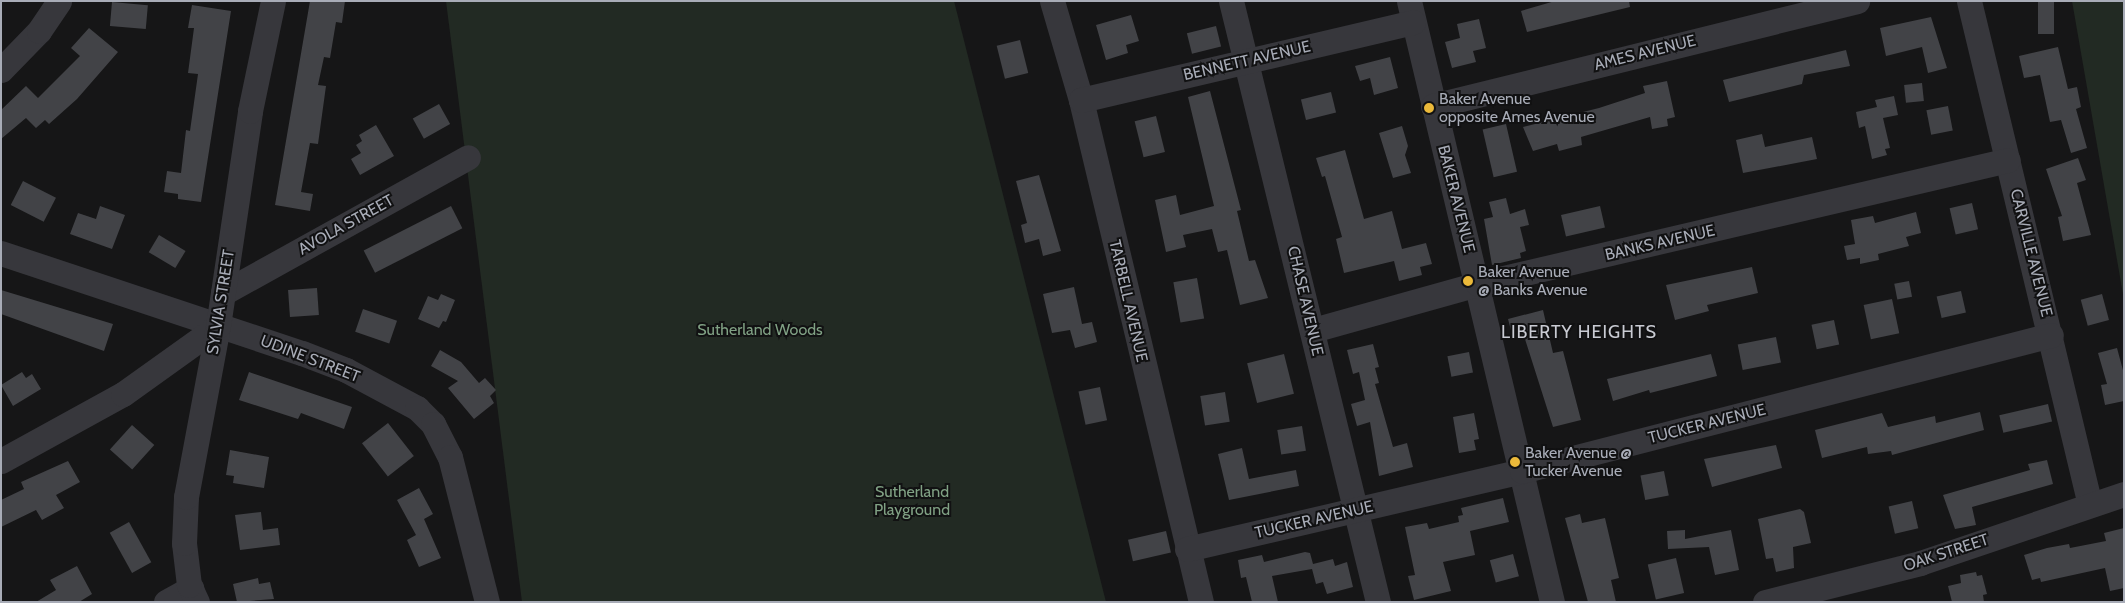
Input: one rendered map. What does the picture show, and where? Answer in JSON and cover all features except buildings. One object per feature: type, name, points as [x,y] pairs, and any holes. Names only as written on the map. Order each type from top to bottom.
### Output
[{"type":"street","points":[[1,70],[38,31],[59,1]]},
{"type":"street","name":"SYLVIA STREET","points":[[194,595],[184,543],[186,497],[218,326],[250,111],[273,1]]},
{"type":"street","name":"TARBELL AVENUE","points":[[1052,1],[1081,100],[1201,602]]},
{"type":"street","name":"CHASE AVENUE","points":[[1231,1],[1378,602]]},
{"type":"street","name":"AMES AVENUE","points":[[1433,106],[1856,1]]},
{"type":"street","name":"CARVILLE AVENUE","points":[[1969,1],[2051,335],[2090,504]]},
{"type":"street","name":"BENNETT AVENUE","points":[[1081,100],[1246,60],[1411,11]]},
{"type":"street","name":"BAKER AVENUE","points":[[1411,11],[1478,284],[1552,602]]},
{"type":"street","name":"AVOLA STREET","points":[[223,293],[468,157]]},
{"type":"street","name":"BANKS AVENUE","points":[[1312,330],[1478,284],[2008,160]]},
{"type":"street","name":"UDINE STREET","points":[[1,253],[346,370],[417,408],[433,424],[450,457],[487,602]]},
{"type":"street","points":[[1,462],[123,394],[218,326]]},
{"type":"street","name":"TUCKER AVENUE","points":[[1187,549],[1522,470],[2051,335]]},
{"type":"street","name":"OAK STREET","points":[[1765,602],[1920,563],[2124,494]]},
{"type":"street","points":[[166,602],[194,595]]},
{"type":"green space","name":"Sutherland Woods","points":[[446,1],[954,1],[1106,602],[522,602]]},
{"type":"green space","points":[[2072,1],[2124,1],[2124,300]]},
{"type":"place","name":"Baker Avenue opposite Ames Avenue","points":[[1429,108]]},
{"type":"place","name":"Baker Avenue @ Banks Avenue","points":[[1468,281]]},
{"type":"place","name":"Baker Avenue @ Tucker Avenue","points":[[1515,462]]},
{"type":"district","name":"LIBERTY HEIGHTS","points":[[1579,332]]},
{"type":"park label","name":"Sutherland Playground","points":[[912,501]]}]
